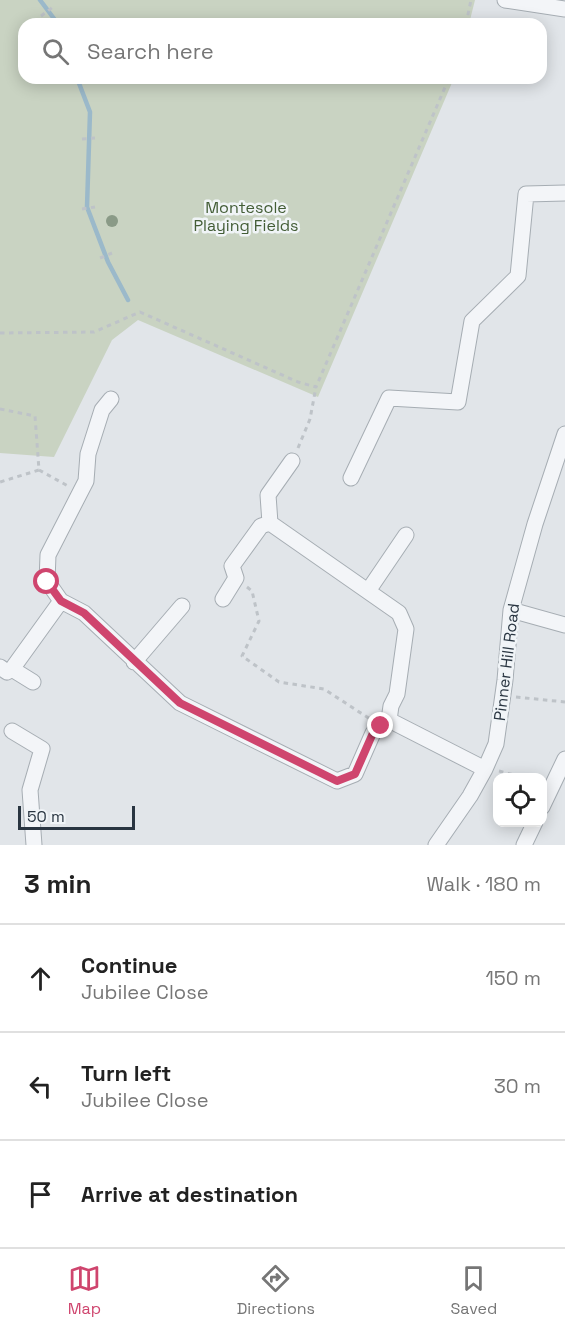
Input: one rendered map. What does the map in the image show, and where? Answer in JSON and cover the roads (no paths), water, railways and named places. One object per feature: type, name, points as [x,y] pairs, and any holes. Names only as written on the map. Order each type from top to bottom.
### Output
[{"type":"street","points":[[505,0],[565,9]]},
{"type":"street","points":[[351,478],[389,398],[458,402],[472,321],[518,276],[526,194],[565,193]]},
{"type":"street","points":[[111,399],[102,410],[88,454],[86,481],[48,555],[47,582],[61,601],[84,613],[180,703],[337,781],[355,774],[373,733],[385,723],[397,694],[406,629],[399,613],[270,523]]},
{"type":"street","name":"Pinner Hill Road","points":[[436,845],[470,796],[496,744],[511,610],[535,524],[565,434]]},
{"type":"street","points":[[270,523],[268,495],[292,461]]},
{"type":"street","points":[[223,599],[236,579],[232,566],[261,526],[270,523]]},
{"type":"street","points":[[368,591],[406,535]]},
{"type":"street","points":[[33,682],[6,668],[61,601]]},
{"type":"street","points":[[134,662],[182,606]]},
{"type":"street","points":[[511,610],[565,625]]},
{"type":"street","points":[[385,723],[485,769]]},
{"type":"street","points":[[12,731],[42,750],[30,790],[34,845]]},
{"type":"street","points":[[547,798],[565,759]]},
{"type":"street","points":[[524,845],[533,827]]},
{"type":"waterway","points":[[40,0],[54,18]]},
{"type":"waterway","points":[[79,84],[90,112],[87,207],[108,262],[128,300]]},
{"type":"park label","name":"Montesole Playing Fields","points":[[246,216]]}]
